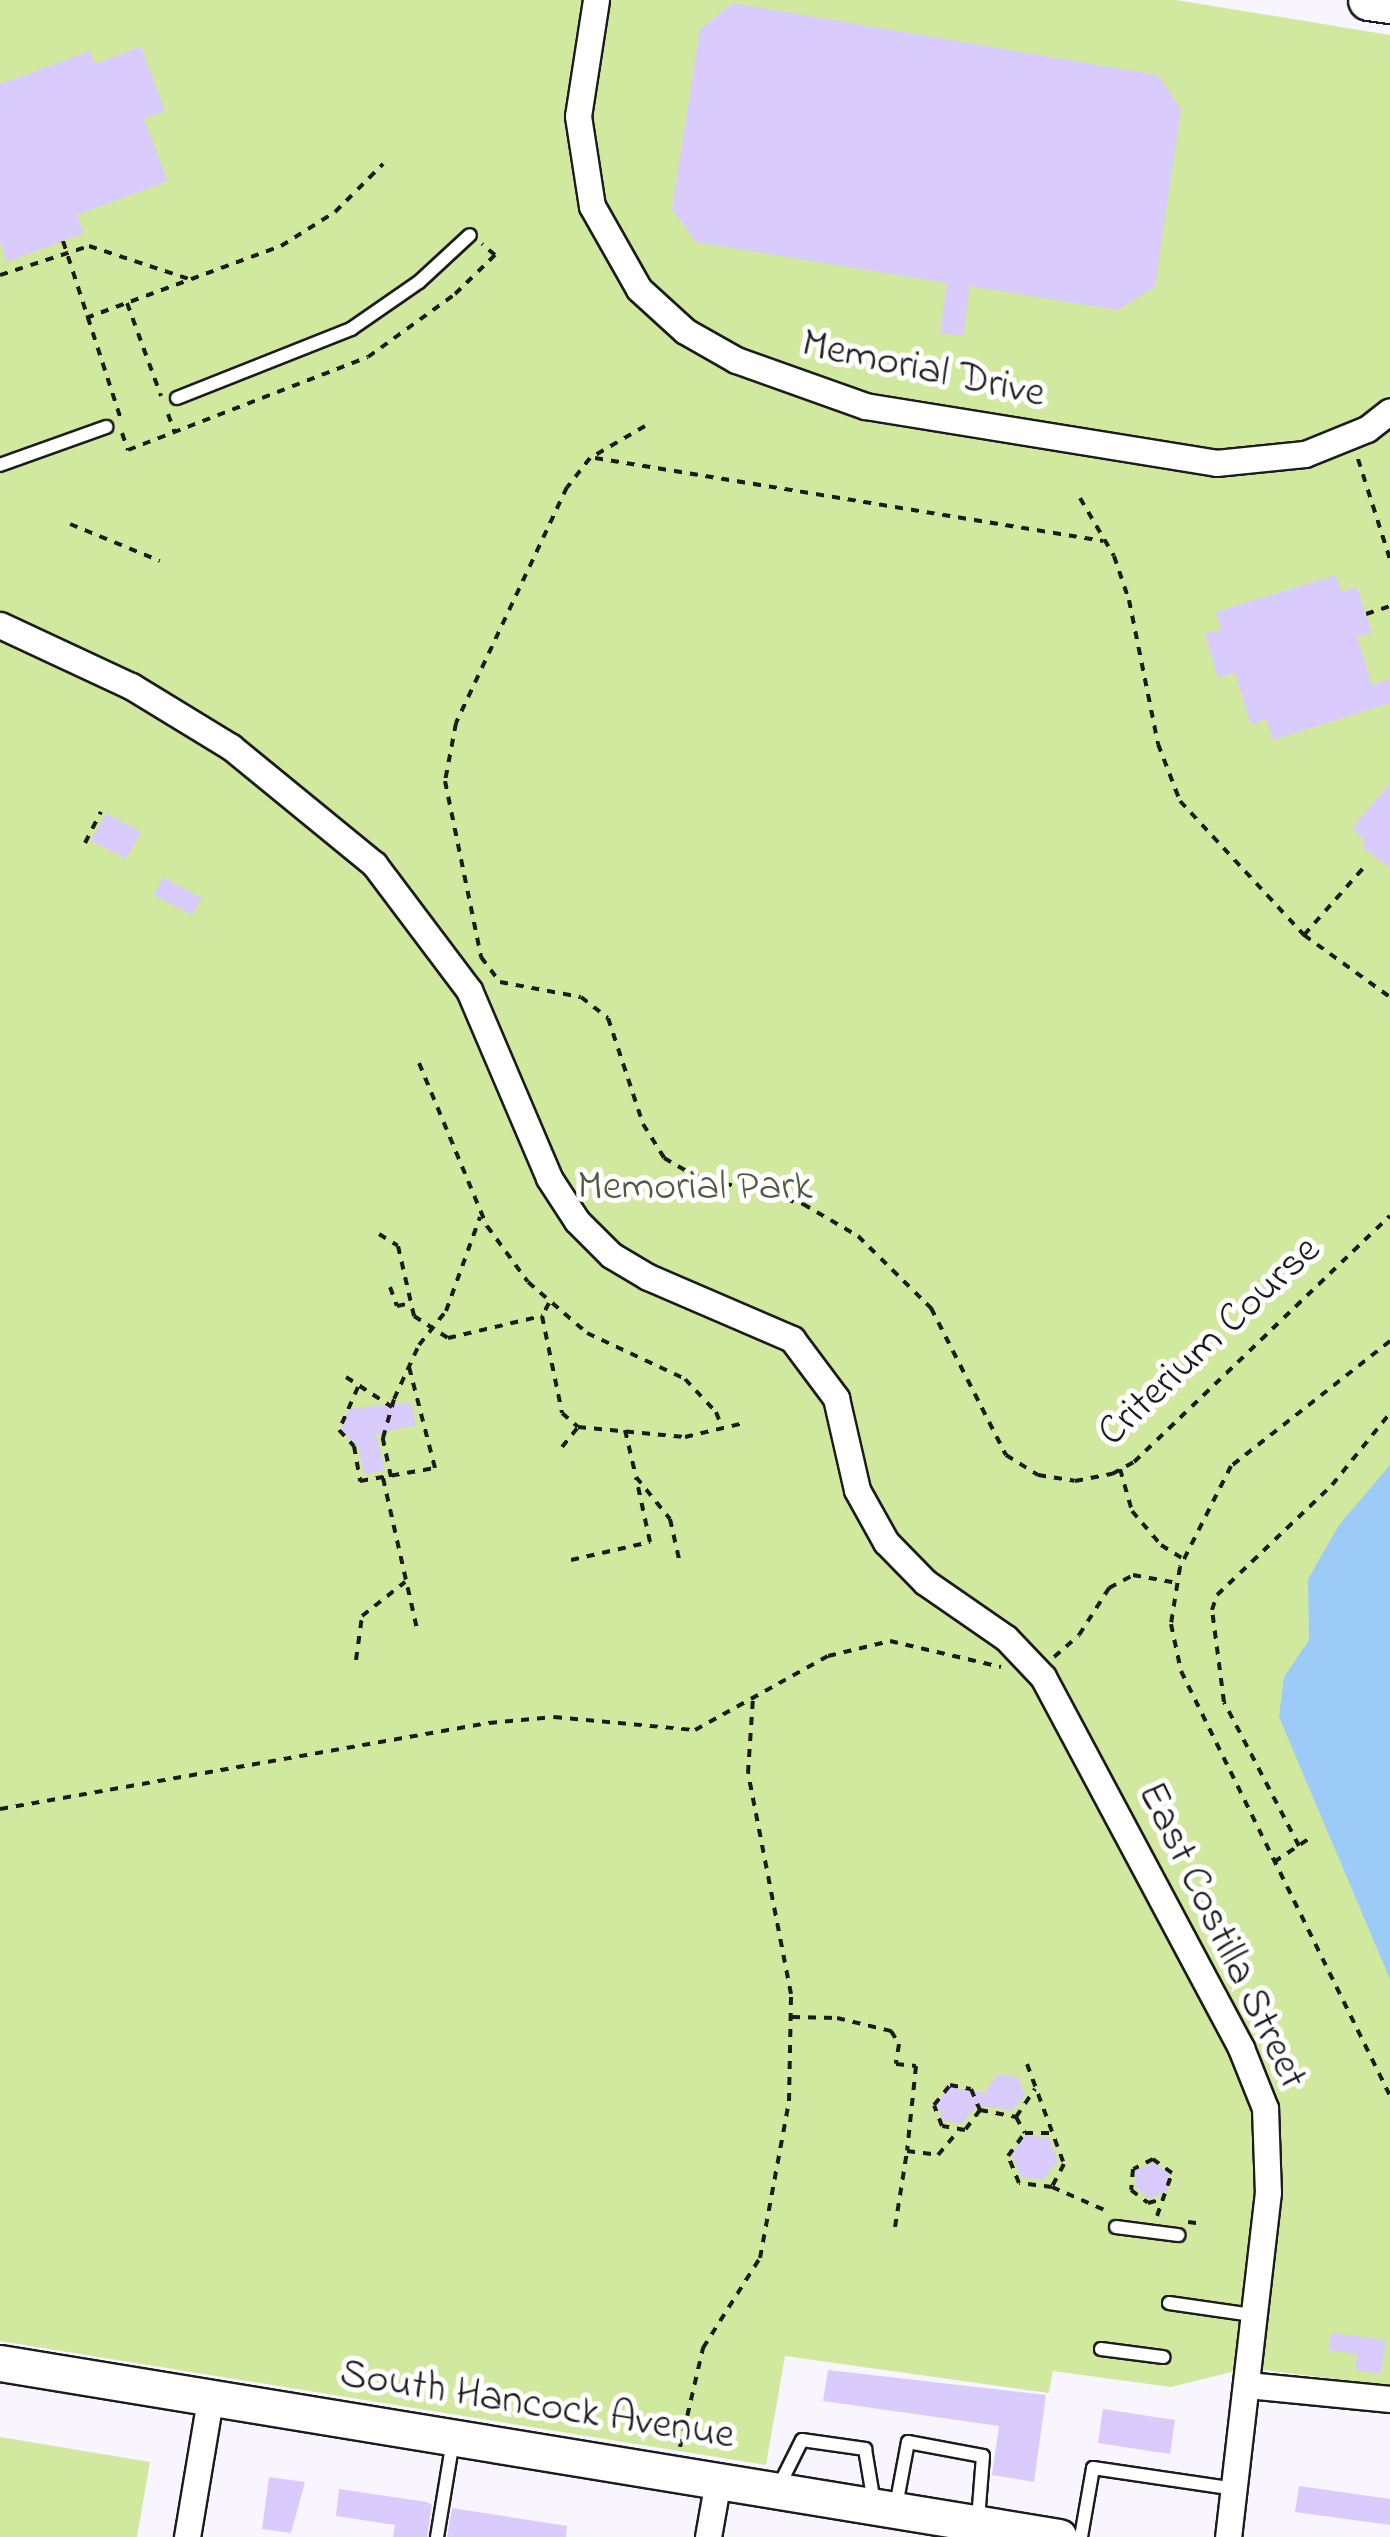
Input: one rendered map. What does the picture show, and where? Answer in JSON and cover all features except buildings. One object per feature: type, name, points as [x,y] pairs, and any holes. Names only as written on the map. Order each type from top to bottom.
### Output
[{"type":"main road","points":[[1369,0],[1390,4]]},
{"type":"main road","name":"South Hancock Avenue","points":[[0,2364],[885,2508],[976,2530],[1059,2537]]},
{"type":"street","name":"Memorial Drive","points":[[596,0],[578,116],[592,206],[638,289],[711,347],[837,400],[1170,458],[1261,462],[1350,436],[1390,411]]},
{"type":"street","name":"East Costilla Street","points":[[0,625],[131,686],[231,748],[374,864],[469,990],[549,1178],[577,1221],[611,1255],[648,1277],[792,1339],[836,1398],[857,1490],[886,1542],[925,1582],[1006,1638],[1030,1660],[1058,1702],[1255,2078],[1270,2154],[1228,2537]]},
{"type":"street","points":[[1246,2385],[1390,2399]]},
{"type":"street","points":[[187,2537],[210,2400]]},
{"type":"street","points":[[708,2537],[718,2480]]},
{"type":"lane","points":[[177,398],[351,329],[470,235]]},
{"type":"lane","points":[[0,465],[106,427]]},
{"type":"lane","points":[[1116,2227],[1156,2225],[1178,2235]]},
{"type":"lane","points":[[1170,2303],[1252,2314]]},
{"type":"lane","points":[[1101,2350],[1163,2357]]},
{"type":"lane","points":[[437,2537],[454,2438]]},
{"type":"lane","points":[[778,2490],[802,2440],[866,2450],[885,2508]]},
{"type":"lane","points":[[885,2508],[908,2442],[983,2456],[976,2530]]},
{"type":"lane","points":[[1081,2537],[1092,2468],[1235,2488]]},
{"type":"path","points":[[86,318],[299,236],[383,164]]},
{"type":"path","points":[[0,275],[89,246],[189,279]]},
{"type":"path","points":[[126,303],[175,434]]},
{"type":"path","name":"Criterium Course","points":[[645,426],[590,458],[567,487],[450,739],[449,824],[481,957],[500,982],[581,997],[608,1018],[643,1124],[677,1168],[830,1216],[906,1277],[930,1308],[1006,1455],[1038,1474],[1075,1482],[1120,1469],[1390,1216]]},
{"type":"path","points":[[1350,436],[1390,559]]},
{"type":"path","points":[[590,458],[1106,542]]},
{"type":"path","points":[[1080,498],[1106,542],[1129,600],[1172,787],[1304,935],[1390,998]]},
{"type":"path","points":[[70,524],[160,561]]},
{"type":"path","points":[[1366,614],[1390,606]]},
{"type":"path","points":[[85,844],[101,812]]},
{"type":"path","points":[[1304,935],[1366,866]]},
{"type":"path","points":[[419,1063],[482,1214],[506,1256],[549,1303],[587,1333],[686,1379],[716,1412],[722,1428]]},
{"type":"path","points":[[391,1478],[383,1438],[392,1407],[408,1363],[446,1310],[464,1246],[482,1214]]},
{"type":"path","points":[[379,1234],[398,1246],[414,1316],[448,1338],[542,1316]]},
{"type":"path","points":[[390,1288],[397,1306],[411,1303]]},
{"type":"path","points":[[549,1303],[542,1316],[562,1413],[578,1427],[602,1434],[624,1428],[685,1437],[740,1424]]},
{"type":"path","points":[[1390,1340],[1250,1446],[1210,1499],[1183,1560],[1172,1624],[1181,1671],[1390,2094]]},
{"type":"path","points":[[358,1388],[339,1430],[354,1446],[360,1482],[436,1468],[408,1363]]},
{"type":"path","points":[[346,1377],[392,1407]]},
{"type":"path","points":[[1299,1846],[1224,1702],[1212,1610],[1217,1595],[1332,1485],[1390,1412]]},
{"type":"path","points":[[562,1447],[578,1427]]},
{"type":"path","points":[[572,1560],[650,1542],[624,1428]]},
{"type":"path","points":[[1120,1469],[1132,1510],[1161,1545],[1183,1560]]},
{"type":"path","points":[[636,1476],[670,1519],[678,1559]]},
{"type":"path","points":[[382,1478],[417,1629]]},
{"type":"path","points":[[0,1810],[489,1723],[554,1717],[678,1733],[714,1722],[828,1656],[890,1641],[995,1667],[1053,1658],[1110,1588],[1133,1575],[1177,1582]]},
{"type":"path","points":[[356,1660],[362,1616],[390,1600],[406,1580]]},
{"type":"path","points":[[673,2472],[703,2348],[760,2258],[789,2101],[791,2017],[748,1773],[753,1698]]},
{"type":"path","points":[[1274,1862],[1310,1838]]},
{"type":"path","points":[[791,2017],[837,2018],[891,2031],[899,2044],[896,2064],[916,2066],[895,2227]]},
{"type":"path","points":[[1027,2064],[1064,2164],[1052,2187]]},
{"type":"path","points":[[960,2129],[942,2126],[934,2106],[950,2085],[971,2089],[980,2110]]},
{"type":"path","points":[[1016,2117],[1036,2086]]},
{"type":"path","points":[[906,2151],[938,2154],[980,2110]]},
{"type":"path","points":[[980,2110],[1016,2117],[1025,2133]]},
{"type":"path","points":[[1025,2133],[1054,2133]]},
{"type":"path","points":[[1025,2133],[1008,2156],[1019,2183],[1052,2187],[1125,2214]]},
{"type":"path","points":[[1153,2159],[1172,2173],[1170,2194],[1159,2200],[1148,2203],[1131,2190],[1133,2168],[1153,2159]]},
{"type":"path","points":[[1156,2225],[1159,2200]]},
{"type":"path","points":[[1141,2216],[1156,2225],[1204,2224]]},
{"type":"green space","name":"Memorial Park","points":[[0,0],[1176,0],[1390,35],[1390,2386],[1248,2368],[1171,2387],[1053,2371],[1049,2393],[785,2356],[766,2465],[0,2341]]},
{"type":"green space","points":[[0,2437],[150,2462],[137,2537],[0,2537]]},
{"type":"water","points":[[1390,1465],[1390,1979],[1279,1717],[1284,1677],[1309,1640],[1308,1579],[1339,1525]]}]
